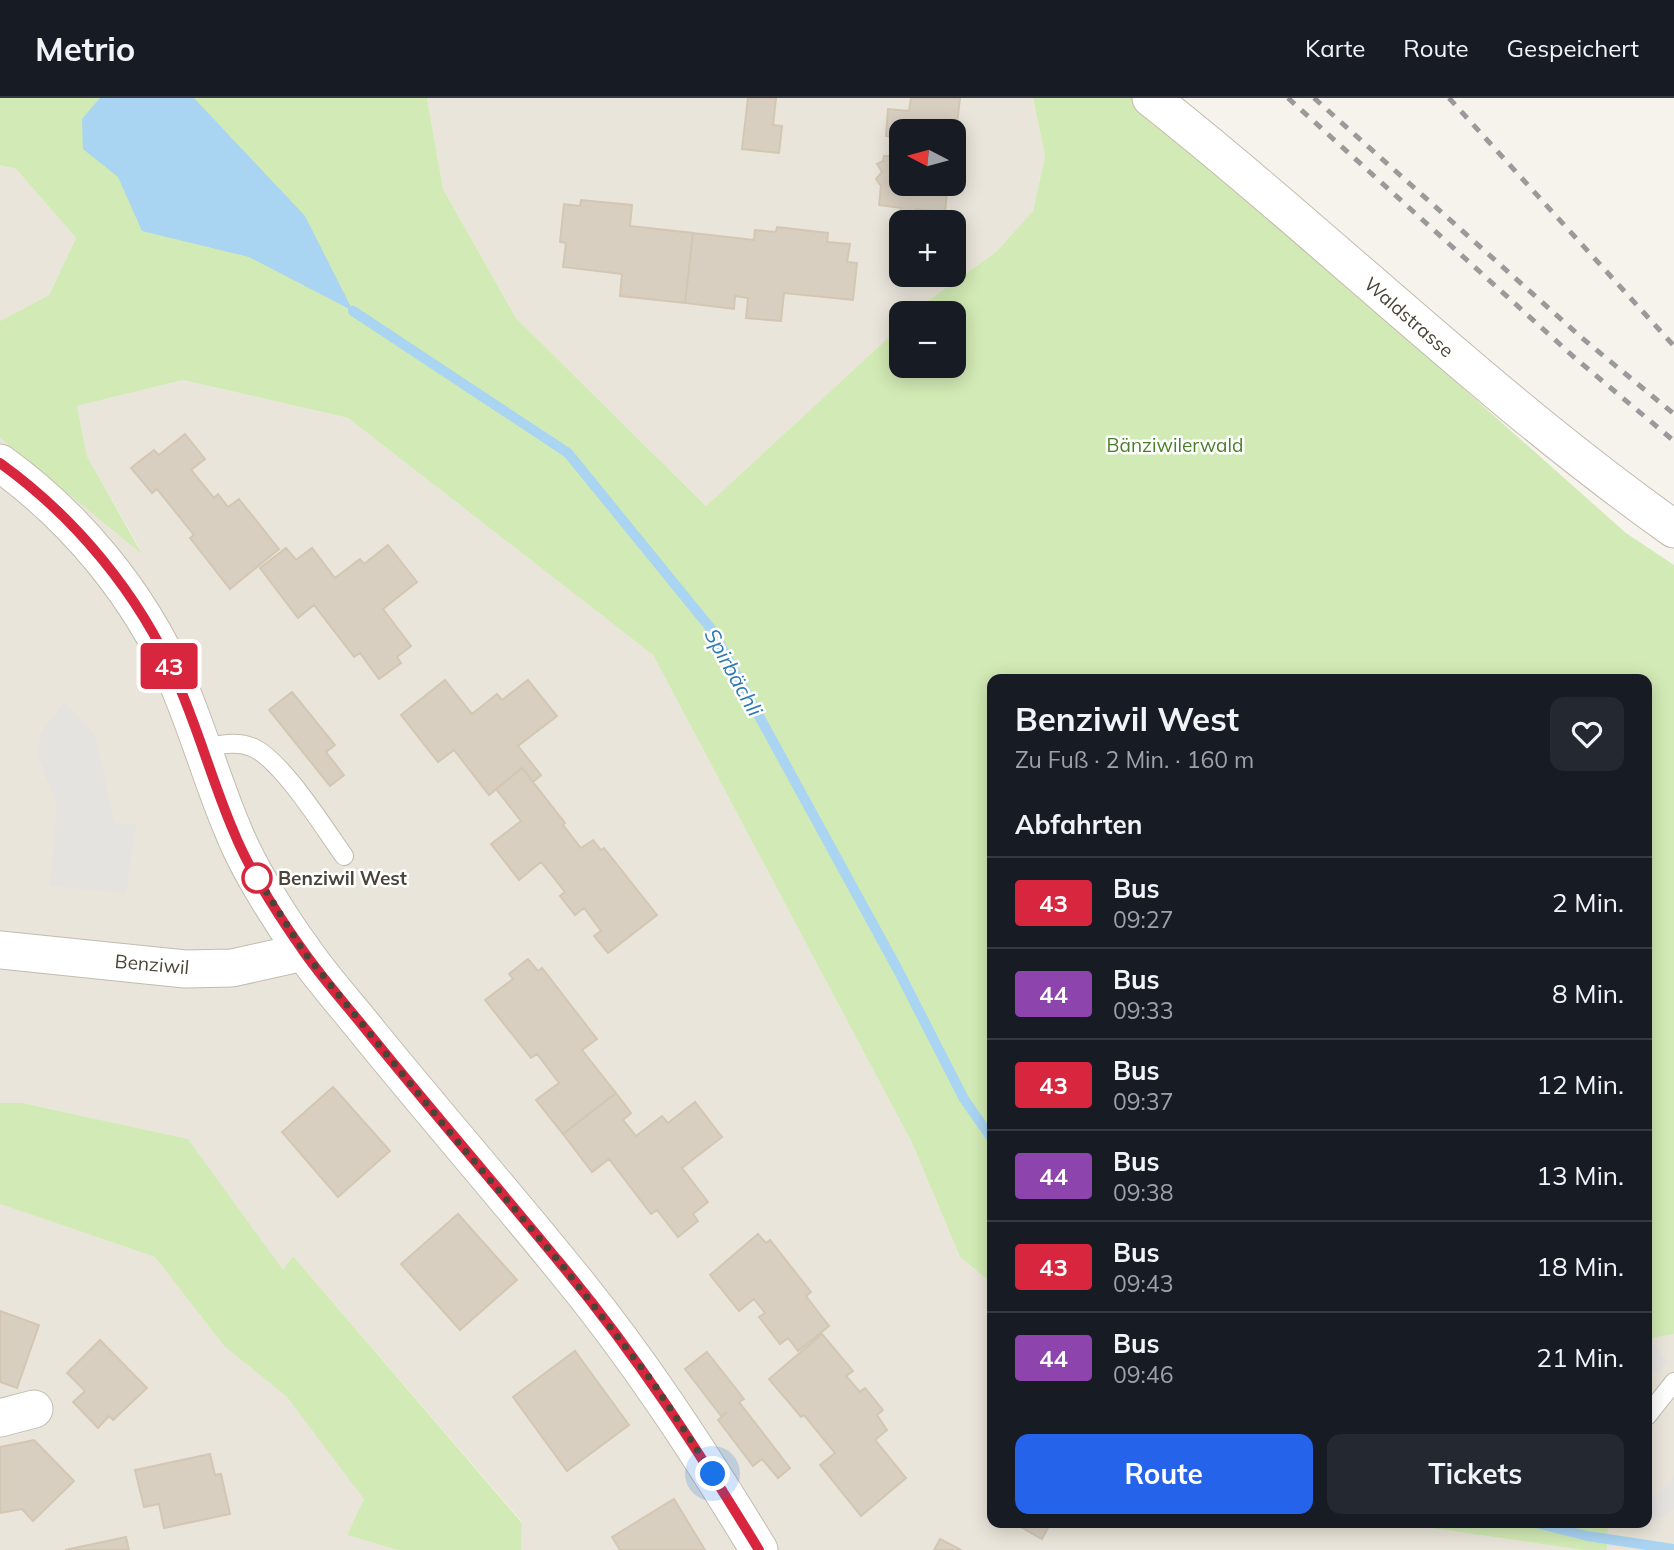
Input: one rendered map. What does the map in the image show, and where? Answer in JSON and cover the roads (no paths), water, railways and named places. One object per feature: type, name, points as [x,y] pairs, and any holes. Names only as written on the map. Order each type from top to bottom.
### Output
[{"type":"street","name":"Waldstrasse","points":[[1151,98],[1222,154],[1474,373],[1622,492],[1674,528]]},
{"type":"street","points":[[0,463],[20,477],[75,528],[120,581],[176,678],[234,834],[252,869],[304,952],[447,1129],[562,1265],[652,1381],[759,1550]]},
{"type":"street","name":"Benziwil","points":[[0,949],[185,969],[232,968],[304,952]]},
{"type":"lane","points":[[201,748],[232,743],[253,747],[276,764],[344,856]]},
{"type":"lane","points":[[1652,1410],[1674,1382]]},
{"type":"water","points":[[100,98],[194,98],[305,216],[353,311],[249,257],[142,231],[118,177],[83,149],[82,119]]},
{"type":"waterway","name":"Spirbächli","points":[[353,311],[568,453],[712,630],[898,970],[964,1099],[987,1132]]},
{"type":"waterway","name":"Spirbächli","points":[[1556,1528],[1587,1536],[1674,1549]]},
{"type":"railway","points":[[1288,98],[1575,358],[1674,441]]},
{"type":"railway","points":[[1314,98],[1582,338],[1674,414]]},
{"type":"railway","points":[[1449,98],[1674,346]]},
{"type":"place","name":"Benziwil West","points":[[257,878]]},
{"type":"park label","name":"Bänziwilerwald","points":[[1175,445]]}]
